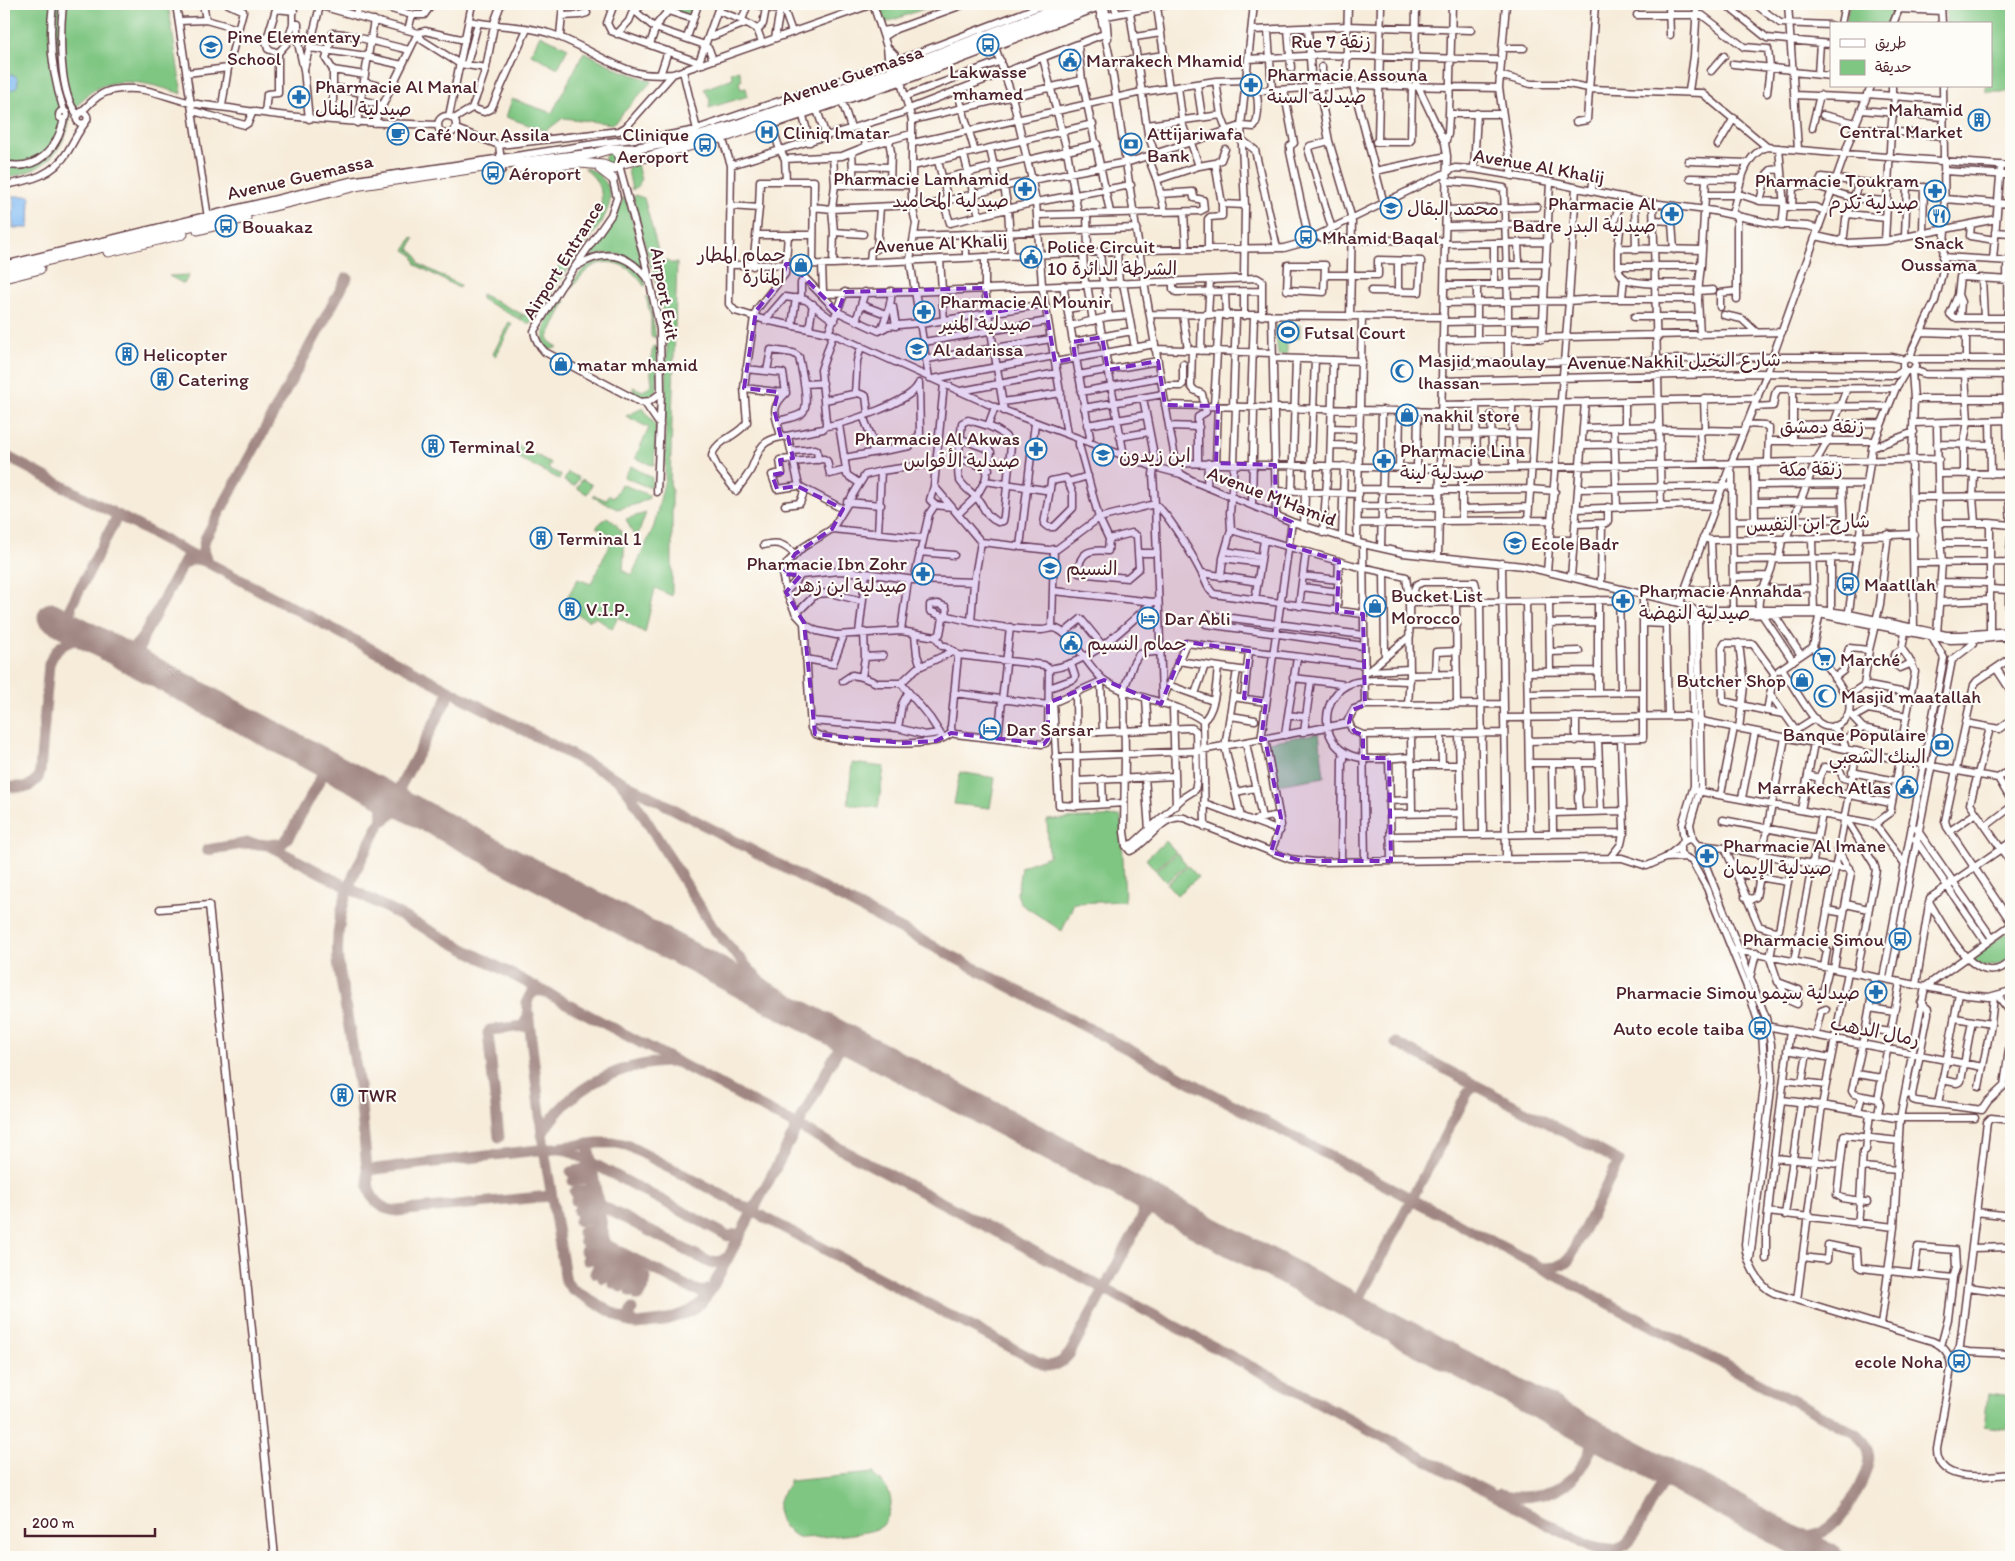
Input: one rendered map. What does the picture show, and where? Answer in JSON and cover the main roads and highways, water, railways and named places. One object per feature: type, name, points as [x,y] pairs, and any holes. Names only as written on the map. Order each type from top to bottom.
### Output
[{"type":"main road","name":"Avenue Guemassa","points":[[615,150],[656,146],[721,134],[771,122],[898,74],[1068,4]]},
{"type":"main road","name":"Avenue Guemassa","points":[[619,164],[721,134],[994,43],[1098,5]]},
{"type":"main road","points":[[610,149],[615,150],[620,156],[619,164],[614,168],[606,167],[601,158],[604,152],[610,149]]},
{"type":"main road","name":"Avenue Guemassa","points":[[4,271],[361,185],[501,164],[604,152]]},
{"type":"main road","name":"Avenue Guemassa","points":[[501,164],[588,163],[606,167]]},
{"type":"main road","points":[[588,163],[613,179]]},
{"type":"main road","name":"Avenue Guemassa","points":[[4,278],[209,221]]},
{"type":"water","points":[[10,74],[18,82],[10,90],[2,82]]},
{"type":"water","points":[[14,196],[30,196],[29,228],[13,228]]},
{"type":"place","name":"Lakwasse mhamed","points":[[988,45]]},
{"type":"place","name":"Pine Elementary School","points":[[211,47]]},
{"type":"place","name":"Marrakech Mhamid","points":[[1070,60]]},
{"type":"place","name":"Pharmacie Assouna صيدلية السنة","points":[[1251,85]]},
{"type":"place","name":"Pharmacie Al Manal صيدلية المنال","points":[[299,97]]},
{"type":"place","name":"Mahamid Central Market","points":[[1979,120]]},
{"type":"place","name":"Cliniq lmatar","points":[[767,132]]},
{"type":"place","name":"Café Nour Assila","points":[[398,134]]},
{"type":"place","name":"Attijariwafa Bank","points":[[1131,144]]},
{"type":"place","name":"Clinique Aeroport","points":[[705,145]]},
{"type":"place","name":"Aéroport","points":[[493,173]]},
{"type":"place","name":"Pharmacie Lamhamid صيدلية المحاميد","points":[[1025,189]]},
{"type":"place","name":"Pharmacie Toukram صيدلية تكرم","points":[[1935,191]]},
{"type":"place","name":"محمد البقال","points":[[1391,208]]},
{"type":"place","name":"Pharmacie Al Badre صيدلية البدر","points":[[1672,214]]},
{"type":"place","name":"Snack Oussama","points":[[1939,216]]},
{"type":"place","name":"Bouakaz","points":[[226,226]]},
{"type":"place","name":"Mhamid Baqal","points":[[1306,237]]},
{"type":"place","name":"Police Circuit 10 الشرطة الدائرة","points":[[1031,257]]},
{"type":"place","name":"حمام المطار المنارة","points":[[801,265]]},
{"type":"place","name":"Pharmacie Al Mounir صيدلية المنير","points":[[924,312]]},
{"type":"place","name":"Futsal Court","points":[[1288,332]]},
{"type":"place","name":"Al adarissa","points":[[917,349]]},
{"type":"place","name":"Helicopter","points":[[127,354]]},
{"type":"place","name":"matar mhamid","points":[[561,364]]},
{"type":"place","name":"Masjid maoulay lhassan","points":[[1402,371]]},
{"type":"place","name":"Catering","points":[[162,379]]},
{"type":"place","name":"nakhil store","points":[[1407,415]]},
{"type":"place","name":"Terminal 2","points":[[433,446]]},
{"type":"place","name":"Pharmacie Al Akwas صيدلية الأقواس","points":[[1036,449]]},
{"type":"place","name":"ابن زيدون","points":[[1103,455]]},
{"type":"place","name":"Pharmacie Lina صيدلية لينة","points":[[1384,461]]},
{"type":"place","name":"Terminal 1","points":[[541,538]]},
{"type":"place","name":"Ecole Badr","points":[[1515,543]]},
{"type":"place","name":"النسيم","points":[[1050,568]]},
{"type":"place","name":"Pharmacie Ibn Zohr صيدلية ابن زهر","points":[[923,574]]},
{"type":"place","name":"Maatllah","points":[[1848,584]]},
{"type":"place","name":"Pharmacie Annahda صيدلية النهضة","points":[[1623,601]]},
{"type":"place","name":"Bucket List Morocco","points":[[1375,606]]},
{"type":"place","name":"V.I.P.","points":[[570,609]]},
{"type":"place","name":"Dar Abli","points":[[1148,618]]},
{"type":"place","name":"حمام النسيم","points":[[1071,643]]},
{"type":"place","name":"Marché","points":[[1824,659]]},
{"type":"place","name":"Butcher Shop","points":[[1802,680]]},
{"type":"place","name":"Masjid maatallah","points":[[1825,696]]},
{"type":"place","name":"Dar Sarsar","points":[[990,729]]},
{"type":"place","name":"Banque Populaire البنك الشعبي","points":[[1942,745]]},
{"type":"place","name":"Marrakech Atlas","points":[[1907,787]]},
{"type":"place","name":"Pharmacie Al Imane صيدلية الإيمان","points":[[1707,856]]},
{"type":"place","name":"Pharmacie Simou","points":[[1900,939]]},
{"type":"place","name":"Pharmacie Simou صيدلية سيمو","points":[[1876,992]]},
{"type":"place","name":"Auto ecole taiba","points":[[1760,1028]]},
{"type":"place","name":"TWR","points":[[342,1095]]},
{"type":"place","name":"ecole Noha","points":[[1959,1361]]}]
